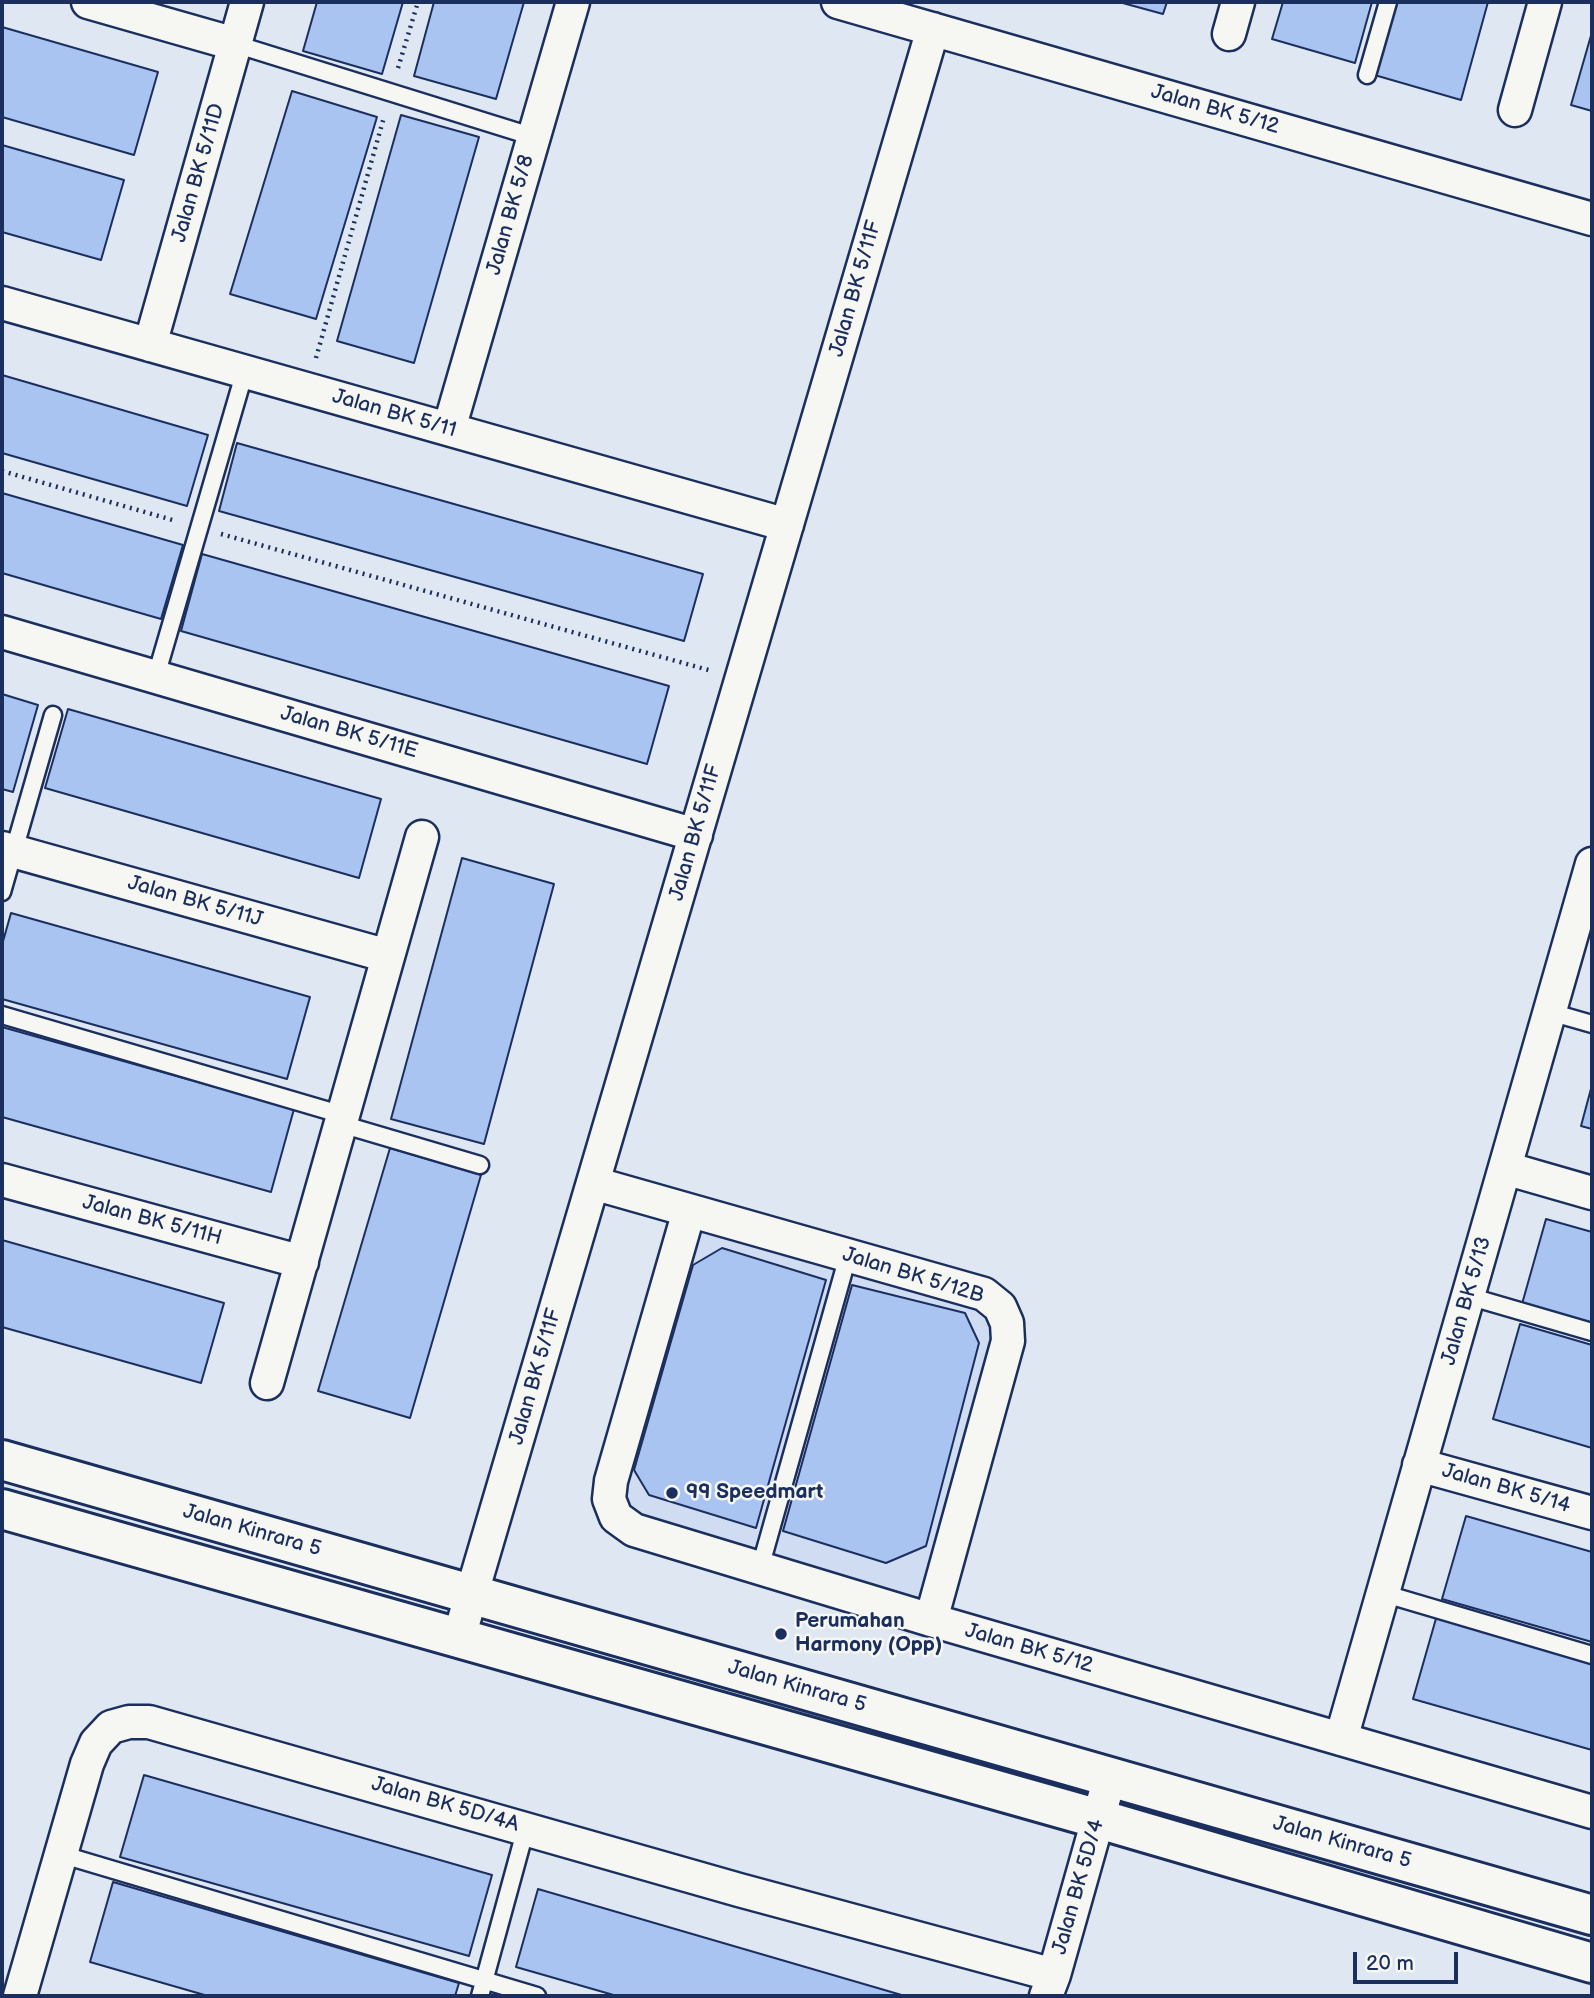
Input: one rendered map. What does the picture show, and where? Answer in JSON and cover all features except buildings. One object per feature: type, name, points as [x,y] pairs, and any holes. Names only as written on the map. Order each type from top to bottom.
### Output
[{"type":"main road","name":"Jalan Kinrara 5","points":[[2,1460],[1592,1915]]},
{"type":"main road","points":[[2,1509],[1099,1819],[1592,1963]]},
{"type":"street","points":[[88,2],[235,44]]},
{"type":"street","name":"Jalan BK 5/11D","points":[[150,345],[247,2]]},
{"type":"street","name":"Jalan BK 5/8","points":[[449,429],[573,2]]},
{"type":"street","name":"Jalan BK 5/12","points":[[838,2],[1592,219]]},
{"type":"street","points":[[1229,34],[1238,2]]},
{"type":"street","points":[[1515,110],[1545,2]]},
{"type":"street","name":"Jalan BK 5/11F","points":[[459,1637],[933,29]]},
{"type":"street","name":"Jalan BK 5/11","points":[[2,303],[787,525]]},
{"type":"street","name":"Jalan BK 5/11E","points":[[2,632],[696,835]]},
{"type":"street","points":[[268,1383],[422,836]]},
{"type":"street","name":"Jalan BK 5/11J","points":[[8,849],[388,956]]},
{"type":"street","name":"Jalan BK 5/13","points":[[1340,1739],[1591,871]]},
{"type":"street","points":[[1505,1168],[1592,1193]]},
{"type":"street","name":"Jalan BK 5/11H","points":[[2,1180],[302,1262]]},
{"type":"street","name":"Jalan BK 5/12B","points":[[593,1183],[984,1294],[1000,1307],[1007,1323],[1008,1341],[931,1620]]},
{"type":"street","name":"Jalan BK 5/12","points":[[689,1211],[611,1480],[609,1499],[616,1517],[634,1530],[931,1620],[1592,1812]]},
{"type":"street","name":"Jalan BK 5/14","points":[[1419,1465],[1592,1513]]},
{"type":"street","name":"Jalan BK 5D/4A","points":[[20,1996],[86,1764],[96,1743],[111,1727],[130,1722],[149,1722],[526,1828],[1050,1986]]},
{"type":"street","name":"Jalan BK 5D/4","points":[[1050,1986],[1110,1777]]},
{"type":"lane","points":[[1367,75],[1388,2]]},
{"type":"lane","points":[[235,44],[534,137]]},
{"type":"lane","points":[[156,676],[245,371]]},
{"type":"lane","points":[[2,892],[8,849],[53,715]]},
{"type":"lane","points":[[1550,1012],[1592,1024]]},
{"type":"lane","points":[[2,1015],[342,1119],[480,1165]]},
{"type":"lane","points":[[760,1569],[848,1256]]},
{"type":"lane","points":[[1468,1296],[1592,1332]]},
{"type":"lane","points":[[1382,1593],[1592,1655]]},
{"type":"lane","points":[[482,1989],[526,1828]]},
{"type":"lane","points":[[60,1854],[482,1989],[537,1996]]},
{"type":"path","points":[[307,389],[418,2]]},
{"type":"path","points":[[2,471],[741,680]]},
{"type":"shaded area","points":[[698,1226],[978,1306],[991,1321],[994,1343],[923,1604],[638,1518],[622,1504],[622,1483]]},
{"type":"place","name":"99 Speedmart","points":[[672,1493]]},
{"type":"place","name":"Perumahan Harmony (Opp)","points":[[781,1634]]}]
